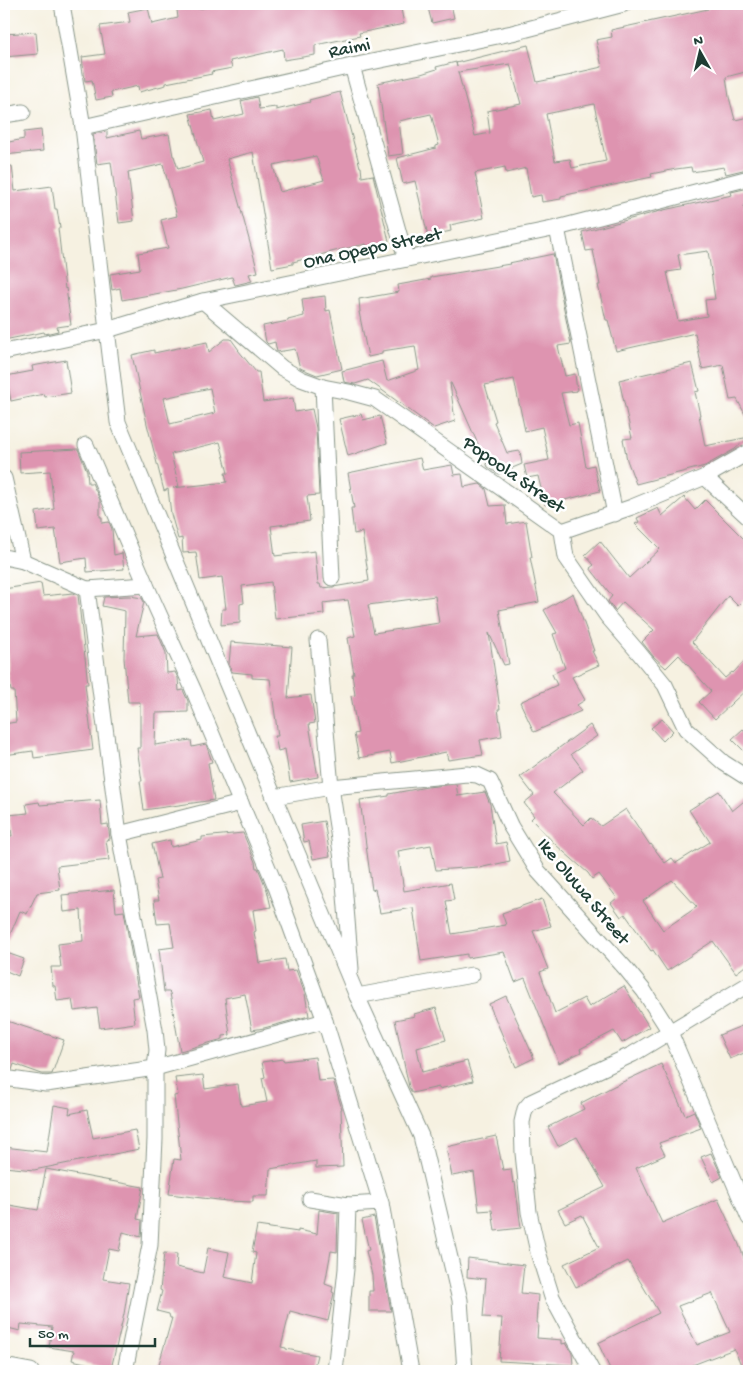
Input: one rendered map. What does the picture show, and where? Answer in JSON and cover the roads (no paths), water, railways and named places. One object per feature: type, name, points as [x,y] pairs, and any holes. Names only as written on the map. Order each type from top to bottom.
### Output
[{"type":"street","points":[[62,4],[83,126],[105,331],[118,422],[355,990],[421,1136],[460,1300],[465,1371]]},
{"type":"street","name":"Raimi","points":[[83,126],[352,66],[512,33],[624,4]]},
{"type":"street","points":[[352,66],[406,259]]},
{"type":"street","points":[[4,115],[23,112]]},
{"type":"street","name":"Ona Opepo Street","points":[[4,352],[105,331],[203,301],[557,228],[749,178]]},
{"type":"street","points":[[557,228],[614,514]]},
{"type":"street","name":"Popoola Street","points":[[203,301],[282,368],[301,379],[323,387],[375,399],[562,531],[566,557],[607,616],[665,684],[686,729],[724,763],[749,779]]},
{"type":"street","points":[[323,387],[332,578]]},
{"type":"street","points":[[86,445],[241,802],[276,887],[325,1021],[381,1203],[411,1371]]},
{"type":"street","points":[[562,531],[614,514],[705,477],[749,452]]},
{"type":"street","points":[[705,477],[749,518]]},
{"type":"street","points":[[4,478],[23,561]]},
{"type":"street","points":[[4,557],[23,561],[87,589],[146,585]]},
{"type":"street","points":[[87,589],[119,834],[156,1030],[157,1050],[150,1245],[125,1371]]},
{"type":"street","points":[[318,640],[331,787],[342,859],[355,990]]},
{"type":"street","name":"Ike Oluwa Street","points":[[274,797],[331,787],[467,774],[477,775],[490,781],[511,827],[538,871],[626,969],[644,991],[670,1032],[749,1218]]},
{"type":"street","points":[[119,834],[241,802]]},
{"type":"street","points":[[355,990],[472,975]]},
{"type":"street","points":[[592,1371],[552,1297],[538,1252],[529,1212],[523,1153],[522,1122],[525,1109],[531,1102],[634,1054],[749,984]]},
{"type":"street","points":[[4,1078],[46,1084],[155,1068],[325,1021]]},
{"type":"street","points":[[310,1199],[348,1205],[381,1203]]},
{"type":"street","points":[[335,1371],[346,1269],[348,1205]]},
{"type":"street","points":[[4,1366],[30,1371]]}]
